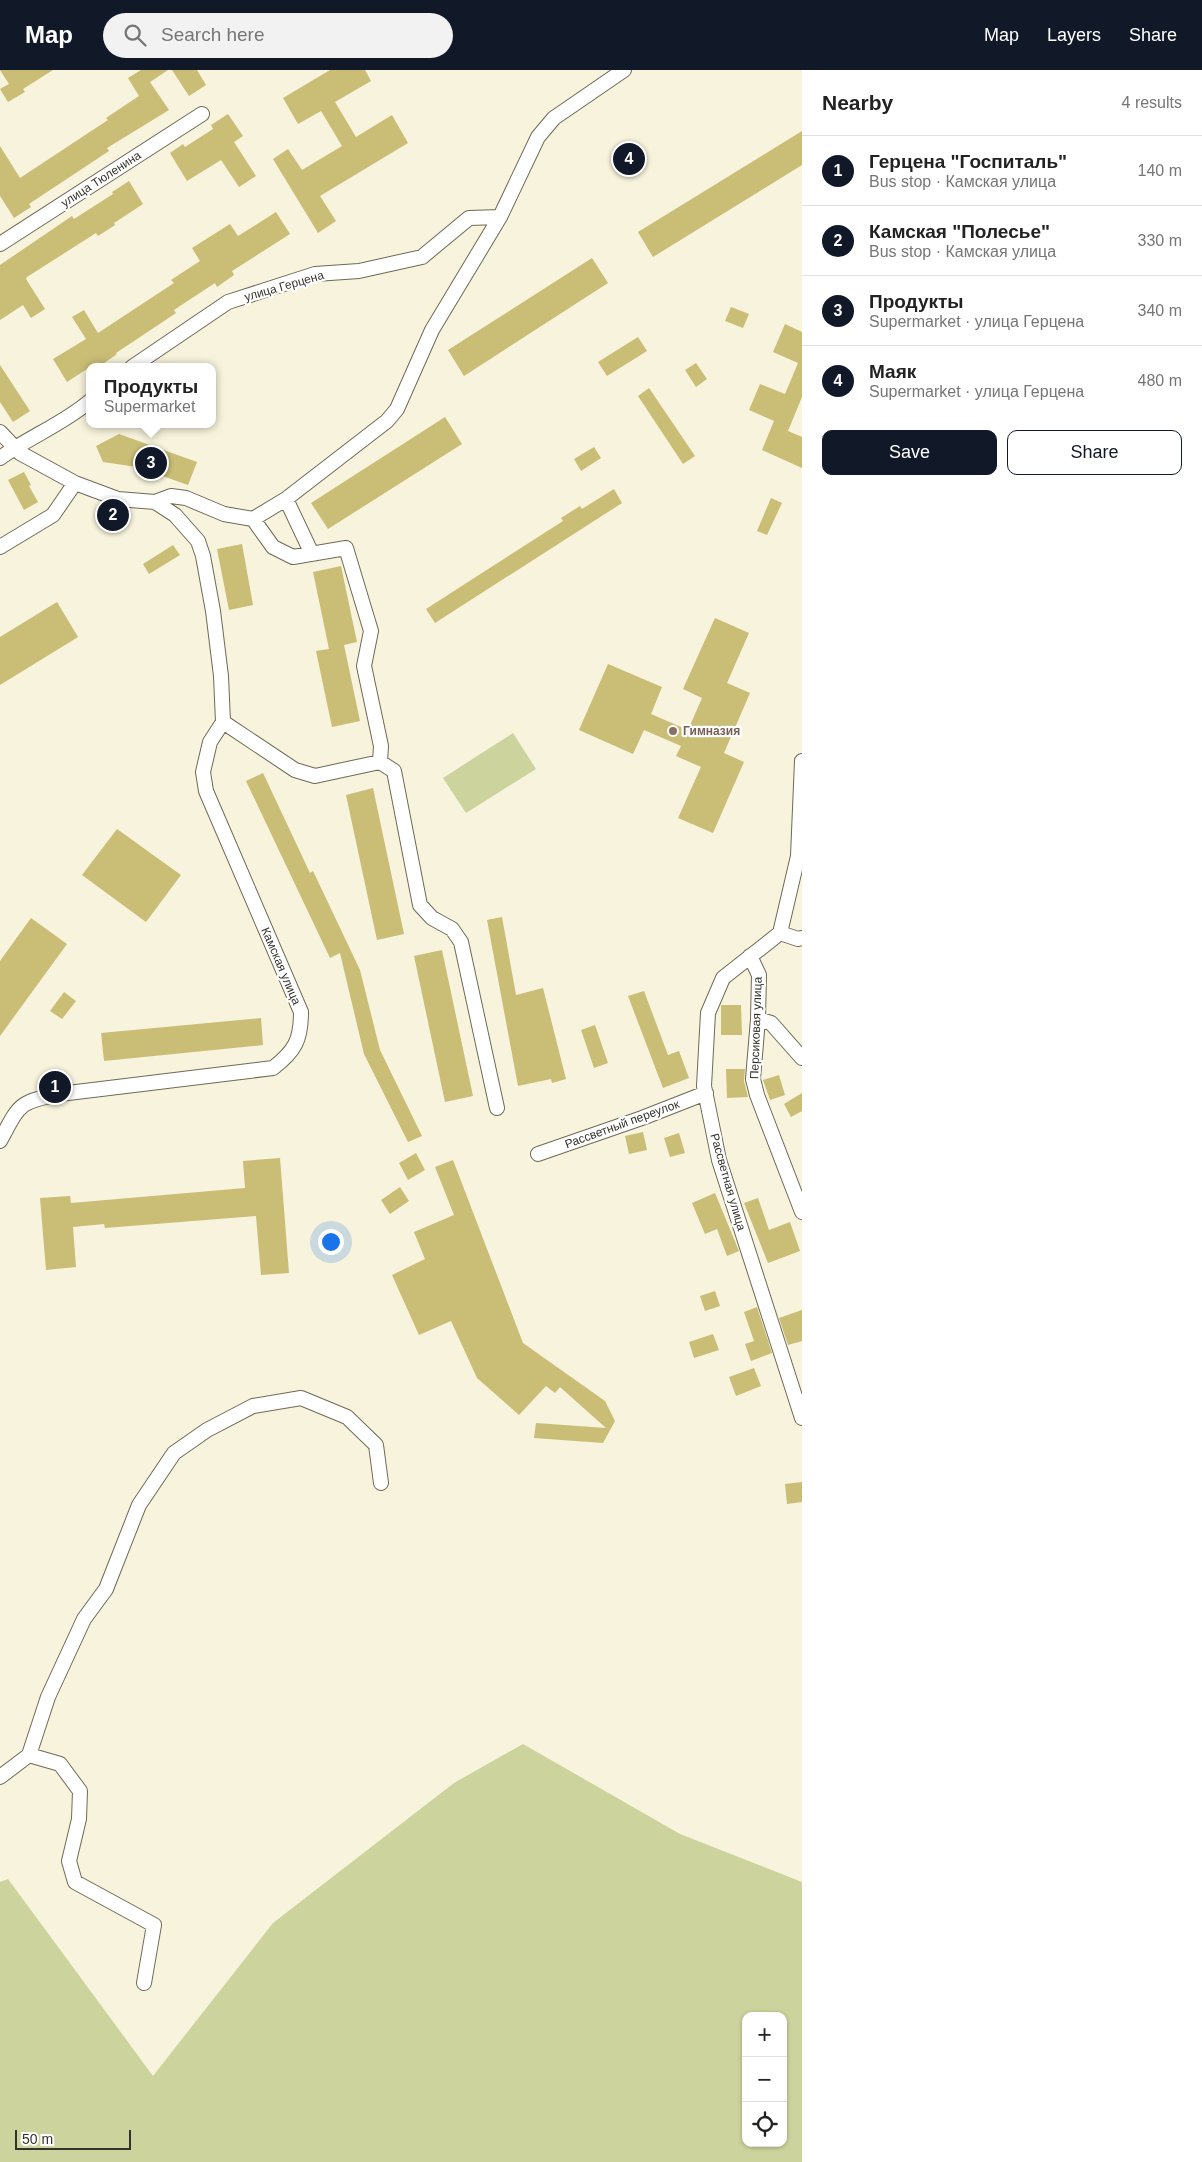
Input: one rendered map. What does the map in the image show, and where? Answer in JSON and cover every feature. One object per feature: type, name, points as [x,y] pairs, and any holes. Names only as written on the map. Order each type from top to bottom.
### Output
[{"type":"street","points":[[0,432],[34,462],[74,483],[118,499],[155,502],[171,496],[186,498],[224,514],[253,519],[286,499],[387,421],[396,409],[432,330],[500,217],[538,137],[554,118],[624,70]]},
{"type":"street","name":"улица Тюленина","points":[[0,244],[202,114]]},
{"type":"street","name":"улица Герцена","points":[[138,363],[228,302],[315,274],[359,271],[422,257],[468,218],[500,217]]},
{"type":"street","points":[[0,458],[15,447],[77,412],[86,404]]},
{"type":"street","points":[[0,547],[53,515],[74,483]]},
{"type":"street","points":[[286,499],[312,554]]},
{"type":"street","points":[[155,502],[176,515],[198,541],[203,556],[221,676],[223,722],[295,770],[315,776],[380,762],[394,771],[420,904],[432,918],[452,929],[461,942],[497,1108]]},
{"type":"street","points":[[253,519],[273,547],[293,557],[346,548],[371,631],[364,666],[381,746],[380,762]]},
{"type":"street","name":"Камская улица","points":[[0,1141],[16,1111],[29,1100],[60,1094],[273,1068],[289,1056],[297,1042],[301,1030],[301,1012],[206,791],[203,772],[210,742],[223,722]]},
{"type":"street","points":[[802,760],[798,856],[780,933],[798,939],[802,938]]},
{"type":"street","name":"Рассветная улица","points":[[780,933],[723,978],[708,1013],[704,1086],[719,1160],[802,1418]]},
{"type":"street","name":"Персиковая улица","points":[[750,956],[759,975],[758,1019],[753,1079],[802,1212]]},
{"type":"street","points":[[758,1019],[771,1023],[802,1058]]},
{"type":"street","name":"Рассветный переулок","points":[[538,1154],[642,1118],[706,1093]]},
{"type":"street","points":[[0,1777],[29,1755],[48,1698],[84,1619],[106,1589],[139,1506],[174,1453],[206,1430],[253,1406],[302,1398],[347,1417],[376,1445],[381,1483]]},
{"type":"street","points":[[29,1755],[60,1764],[80,1790],[79,1819],[69,1861],[75,1882],[154,1925],[144,1983]]},
{"type":"green space","points":[[513,733],[536,769],[466,813],[443,778]]},
{"type":"green space","points":[[523,1744],[680,1834],[802,1882],[802,2162],[0,2162],[0,1882],[8,1879],[153,2076],[273,1923],[454,1783]]},
{"type":"building","points":[[0,70],[53,70],[23,89],[25,92],[8,102],[0,89],[9,84]]},
{"type":"building","points":[[141,70],[168,70],[150,82],[169,110],[107,148],[109,151],[29,204],[31,207],[14,218],[0,196],[0,146],[20,178],[108,120],[106,118],[139,96],[128,78]]},
{"type":"building","points":[[172,70],[197,70],[206,85],[189,96]]},
{"type":"building","points":[[330,70],[365,70],[371,81],[335,102],[356,137],[392,115],[408,143],[320,196],[336,221],[318,233],[273,159],[288,149],[302,170],[342,146],[321,111],[298,124],[283,98]]},
{"type":"building","points":[[228,114],[243,136],[234,142],[256,176],[239,187],[221,160],[187,181],[170,153],[183,144],[185,147],[213,129],[211,125]]},
{"type":"building","points":[[802,131],[802,165],[653,257],[638,232]]},
{"type":"building","points":[[632,142],[646,164],[626,176],[613,154]]},
{"type":"building","points":[[129,181],[143,204],[98,236],[96,233],[27,277],[26,279],[45,309],[31,318],[23,305],[0,320],[0,265],[72,216],[74,219],[113,194],[112,192]]},
{"type":"building","points":[[276,212],[290,234],[232,271],[234,275],[217,287],[215,283],[174,310],[176,313],[104,363],[86,363],[86,370],[67,382],[53,359],[86,339],[72,317],[84,310],[98,333],[174,283],[171,280],[200,261],[192,248],[230,224],[238,236]]},
{"type":"building","points":[[592,258],[608,283],[464,376],[448,350]]},
{"type":"building","points":[[731,307],[749,314],[743,328],[725,321]]},
{"type":"building","points":[[785,324],[802,332],[802,397],[788,431],[802,437],[802,468],[762,450],[774,421],[749,410],[760,384],[785,394],[798,363],[773,352]]},
{"type":"building","points":[[638,337],[647,351],[607,376],[598,362]]},
{"type":"building","points":[[696,363],[707,379],[696,387],[685,370]]},
{"type":"building","points":[[0,365],[30,411],[13,422],[0,402]]},
{"type":"building","points":[[649,388],[695,456],[683,464],[638,396]]},
{"type":"building","points":[[445,417],[462,444],[328,529],[311,503]]},
{"type":"building","points":[[119,434],[197,462],[188,485],[137,467],[103,462],[96,446]]},
{"type":"building","points":[[594,447],[601,458],[581,471],[574,459]]},
{"type":"building","points":[[24,472],[38,502],[24,510],[8,480]]},
{"type":"building","points":[[614,489],[622,503],[435,623],[426,609],[563,521],[561,518],[580,506],[582,509]]},
{"type":"building","points":[[771,498],[782,503],[767,535],[757,531]]},
{"type":"building","points":[[242,544],[253,605],[229,610],[217,549]]},
{"type":"building","points":[[173,545],[180,555],[149,574],[143,564]]},
{"type":"building","points":[[341,566],[357,642],[344,645],[360,721],[332,727],[316,651],[329,649],[313,572]]},
{"type":"building","points":[[57,602],[78,637],[0,685],[0,637]]},
{"type":"building","points":[[715,618],[749,633],[727,683],[750,693],[724,753],[744,762],[713,833],[678,818],[701,767],[676,756],[681,746],[644,730],[633,754],[579,730],[608,664],[662,687],[651,714],[688,730],[702,698],[683,689]]},
{"type":"building","points":[[263,773],[310,873],[313,871],[360,970],[380,1050],[422,1136],[408,1142],[364,1054],[340,953],[330,958],[246,781]]},
{"type":"building","points":[[373,788],[404,934],[377,940],[346,795]]},
{"type":"building","points":[[117,829],[181,875],[146,922],[82,875]]},
{"type":"building","points":[[502,917],[516,995],[543,988],[566,1079],[552,1083],[551,1079],[518,1086],[487,920]]},
{"type":"building","points":[[31,918],[67,944],[0,1036],[0,961]]},
{"type":"building","points":[[442,950],[473,1096],[445,1102],[414,956]]},
{"type":"building","points":[[644,991],[668,1055],[679,1051],[689,1078],[663,1088],[628,996]]},
{"type":"building","points":[[64,992],[76,1001],[62,1019],[50,1011]]},
{"type":"building","points":[[721,1005],[741,1005],[742,1035],[721,1035]]},
{"type":"building","points":[[261,1018],[263,1045],[104,1061],[101,1033]]},
{"type":"building","points":[[595,1025],[608,1063],[594,1068],[581,1030]]},
{"type":"building","points":[[726,1069],[745,1069],[744,1081],[748,1097],[727,1098]]},
{"type":"building","points":[[779,1075],[785,1095],[770,1100],[763,1080]]},
{"type":"building","points":[[802,1093],[802,1111],[791,1117],[784,1104]]},
{"type":"building","points":[[643,1132],[647,1150],[629,1154],[625,1136]]},
{"type":"building","points":[[679,1133],[685,1153],[670,1157],[664,1138]]},
{"type":"building","points":[[416,1153],[425,1170],[408,1180],[399,1163]]},
{"type":"building","points":[[280,1158],[289,1273],[261,1275],[256,1216],[105,1228],[104,1224],[73,1227],[76,1267],[46,1270],[40,1198],[70,1196],[71,1203],[245,1188],[243,1161]]},
{"type":"building","points":[[453,1160],[523,1343],[605,1401],[615,1421],[603,1443],[534,1438],[536,1423],[606,1428],[560,1387],[555,1393],[546,1386],[519,1415],[477,1378],[451,1321],[419,1335],[392,1275],[425,1259],[414,1232],[454,1215],[435,1167]]},
{"type":"building","points":[[400,1187],[409,1201],[390,1214],[381,1200]]},
{"type":"building","points":[[715,1193],[739,1251],[727,1256],[717,1229],[705,1234],[692,1203]]},
{"type":"building","points":[[758,1198],[769,1230],[790,1222],[800,1251],[768,1263],[744,1203]]},
{"type":"building","points":[[715,1291],[720,1306],[705,1311],[700,1296]]},
{"type":"building","points":[[757,1307],[772,1353],[751,1361],[745,1344],[754,1341],[744,1312]]},
{"type":"building","points":[[802,1310],[802,1341],[788,1345],[779,1318]]},
{"type":"building","points":[[713,1334],[719,1350],[694,1358],[689,1342]]},
{"type":"building","points":[[754,1368],[761,1386],[736,1396],[729,1377]]},
{"type":"building","points":[[802,1482],[802,1502],[787,1504],[785,1484]]},
{"type":"place","name":"Маяк","points":[[629,159]]},
{"type":"place","name":"Продукты","points":[[151,463]]},
{"type":"place","name":"Камская \"Полесье\"","points":[[113,515]]},
{"type":"place","name":"Гимназия","points":[[673,731]]},
{"type":"place","name":"Герцена \"Госпиталь\"","points":[[55,1087]]}]
